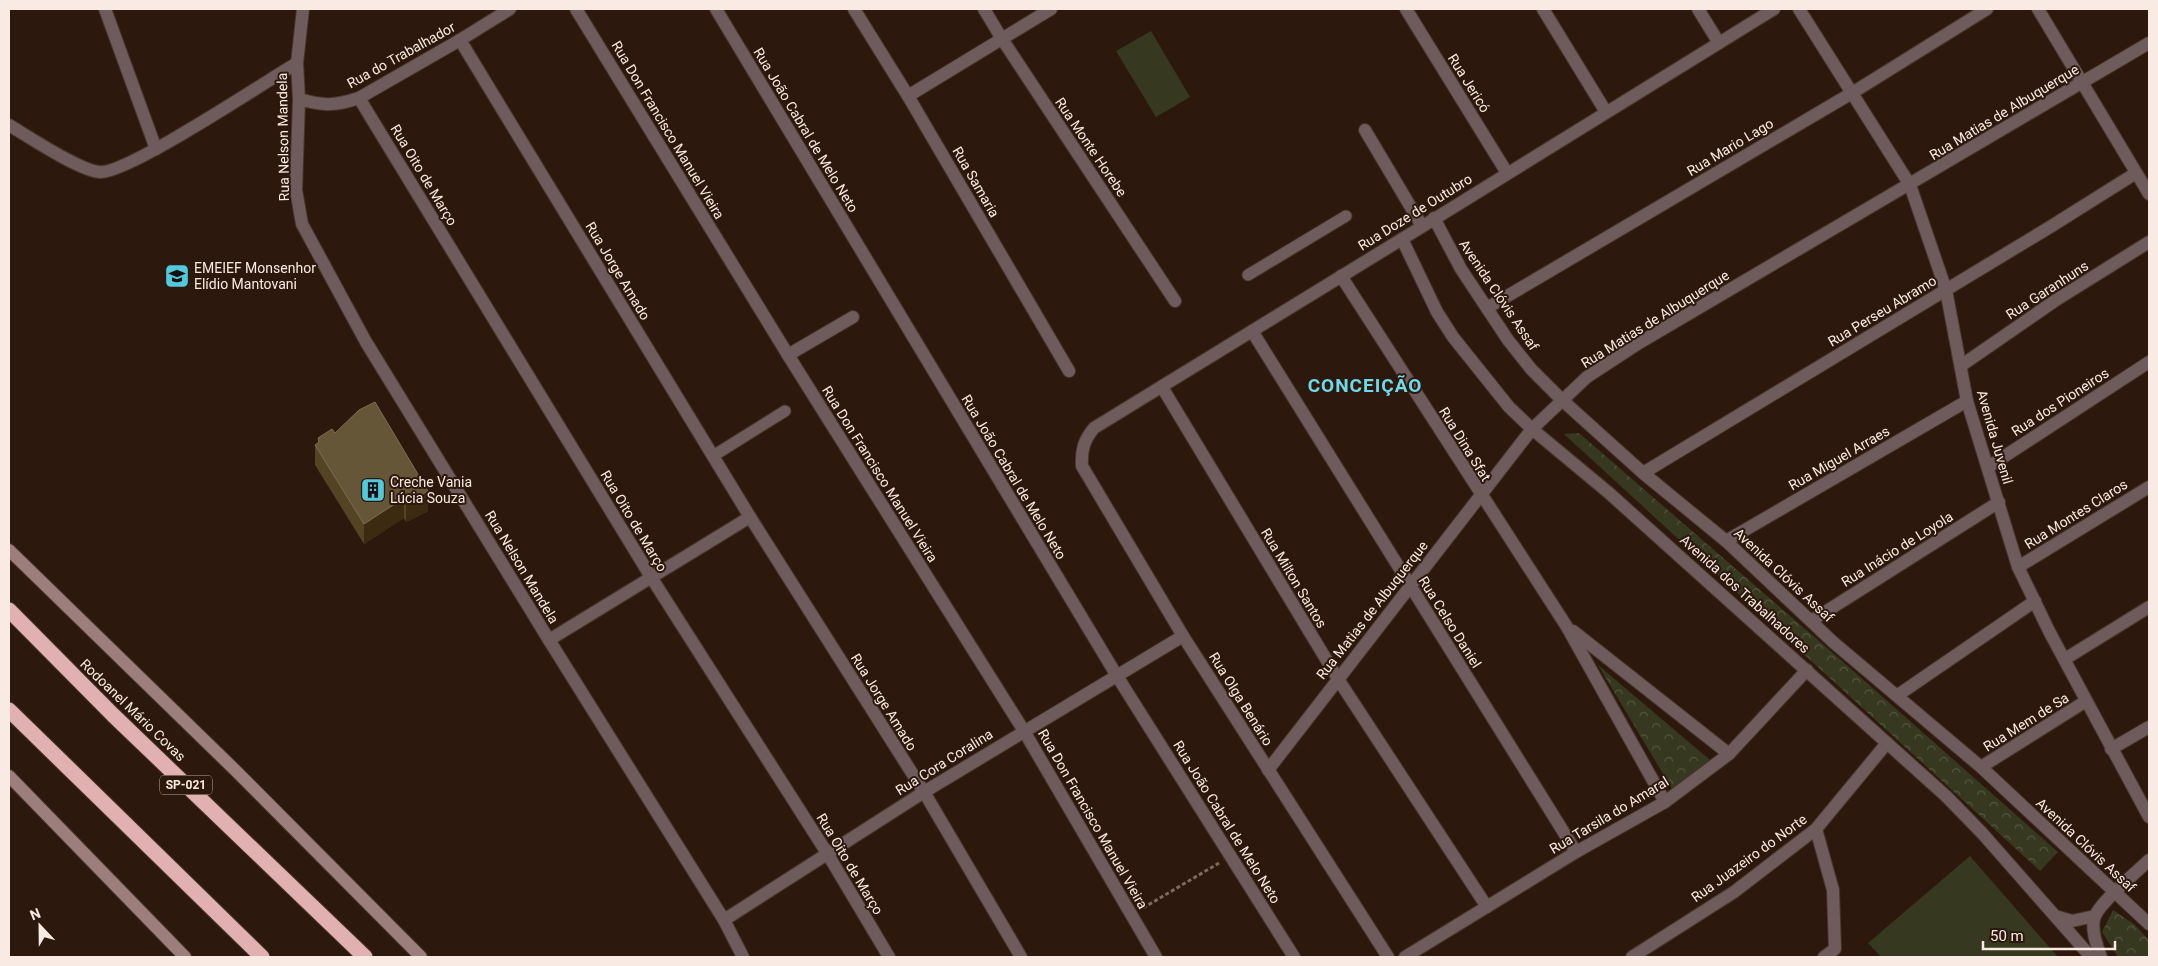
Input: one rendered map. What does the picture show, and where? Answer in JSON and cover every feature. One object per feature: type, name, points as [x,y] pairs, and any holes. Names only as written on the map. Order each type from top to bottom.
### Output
[{"type":"highway","name":"Rodoanel Mário Covas","points":[[9,610],[113,715],[365,957]]},
{"type":"highway","points":[[9,710],[262,957]]},
{"type":"main road","points":[[9,550],[235,770],[421,957]]},
{"type":"main road","points":[[9,776],[185,957]]},
{"type":"street","points":[[105,9],[156,149]]},
{"type":"street","name":"Rua Nelson Mandela","points":[[303,9],[297,63],[299,99],[296,190],[302,224],[366,342],[724,920],[743,957]]},
{"type":"street","name":"Rua do Trabalhador","points":[[299,99],[319,105],[344,103],[359,98],[510,9]]},
{"type":"street","name":"Rua Don Francisco Manuel Vieira","points":[[576,9],[788,355],[1024,731],[1156,957]]},
{"type":"street","name":"Rua João Cabral de Melo Neto","points":[[716,9],[1117,676],[1294,957]]},
{"type":"street","name":"Rua Samaria","points":[[854,9],[908,96],[1069,371]]},
{"type":"street","name":"Rua Monte Horebe","points":[[984,9],[1175,301]]},
{"type":"street","points":[[908,96],[1051,9]]},
{"type":"street","name":"Rua Jericó","points":[[1406,9],[1507,173]]},
{"type":"street","points":[[1543,9],[1606,112]]},
{"type":"street","points":[[1698,9],[1719,43]]},
{"type":"street","name":"Rua Doze de Outubro","points":[[1081,451],[1087,437],[1094,428],[1774,9]]},
{"type":"street","name":"Avenida Juvenil","points":[[1799,9],[1910,185],[1946,290],[1968,401],[2008,540],[2018,567],[2086,701],[2149,817]]},
{"type":"street","name":"Rua Mario Lago","points":[[1487,308],[1852,93],[1987,9]]},
{"type":"street","points":[[2038,9],[2149,194]]},
{"type":"street","name":"Rua Jorge Amado","points":[[460,40],[750,517],[924,792],[1021,957]]},
{"type":"street","name":"Rua Matias de Albuquerque","points":[[1268,770],[1532,429],[1588,377],[1639,343],[2149,43]]},
{"type":"street","points":[[9,125],[83,167],[101,172],[118,168],[156,149],[297,63]]},
{"type":"street","name":"Rua Oito de Março","points":[[359,98],[651,577],[827,853],[888,957]]},
{"type":"street","points":[[1365,130],[1422,226]]},
{"type":"street","name":"Rua Perseu Abramo","points":[[1643,473],[2136,173]]},
{"type":"street","name":"Avenida Clóvis Assaf","points":[[1434,218],[1462,269],[1487,308],[1520,354],[1562,400],[1643,473],[1726,541],[1811,621],[1981,767],[2149,924]]},
{"type":"street","name":"Avenida dos Trabalhadores","points":[[1402,239],[1424,288],[1453,336],[1509,407],[1532,429],[1609,493],[1887,743],[1982,833],[2091,957]]},
{"type":"street","name":"Rua Garanhuns","points":[[1962,365],[2056,300],[2149,242]]},
{"type":"street","name":"Rua Dina Sfat","points":[[1341,276],[1480,496],[1567,627],[1665,802]]},
{"type":"street","points":[[788,355],[853,317]]},
{"type":"street","name":"Rua Celso Daniel","points":[[1252,331],[1576,852]]},
{"type":"street","name":"Rua dos Pioneiros","points":[[1988,467],[2149,362]]},
{"type":"street","name":"Rua Milton Santos","points":[[1162,387],[1338,679],[1487,907]]},
{"type":"street","name":"Rua Miguel Arraes","points":[[1726,541],[1968,401]]},
{"type":"street","name":"Rua Olga Benário","points":[[1081,451],[1082,466],[1184,636],[1388,957]]},
{"type":"street","name":"Rua Montes Claros","points":[[2018,567],[2149,487]]},
{"type":"street","name":"Rua Inácio de Loyola","points":[[1811,621],[1998,502]]},
{"type":"street","points":[[549,640],[750,517]]},
{"type":"street","points":[[1898,695],[2035,601]]},
{"type":"street","points":[[2065,659],[2149,607]]},
{"type":"street","name":"Rua Dina Sfat","points":[[1567,627],[1729,754]]},
{"type":"street","name":"Rua Cora Coralina","points":[[724,920],[924,792],[1184,636]]},
{"type":"street","name":"Rua Tarsila do Amaral","points":[[1405,957],[1576,852],[1665,802],[1729,754],[1807,670]]},
{"type":"street","name":"Rua Mem de Sa","points":[[1981,767],[2086,701]]},
{"type":"street","points":[[2112,749],[2149,727]]},
{"type":"street","name":"Rua Juazeiro do Norte","points":[[1632,957],[1734,892],[1816,829],[1887,743]]},
{"type":"street","points":[[1816,829],[1833,890],[1838,953],[1824,957]]},
{"type":"street","points":[[2102,957],[2093,928],[2095,916],[2114,893],[2149,860]]},
{"type":"street","points":[[2055,916],[2072,921],[2095,916]]},
{"type":"lane","points":[[1248,275],[1346,216]]},
{"type":"lane","points":[[713,456],[785,411]]},
{"type":"path","points":[[1131,914],[1230,857]]},
{"type":"green space","points":[[1151,31],[1190,97],[1156,117],[1116,51]]},
{"type":"green space","points":[[1579,433],[1841,660],[2058,852],[2040,871],[1564,434]]},
{"type":"green space","points":[[1598,665],[1710,760],[1672,789]]},
{"type":"green space","points":[[1970,856],[2058,957],[1881,957],[1868,943]]},
{"type":"green space","points":[[2113,910],[2134,924],[2149,940],[2149,957],[2118,957],[2102,932]]},
{"type":"building","name":"Creche Vania Lúcia Souza","points":[[375,402],[428,491],[406,502],[404,498],[364,524],[315,445],[319,442],[318,438],[332,429],[335,433],[359,410]]},
{"type":"place","name":"EMEIEF Monsenhor Elídio Mantovani","points":[[177,276]]},
{"type":"place","name":"Creche Vania Lúcia Souza","points":[[373,490]]},
{"type":"district","name":"CONCEIÇÃO","points":[[1365,385]]}]
